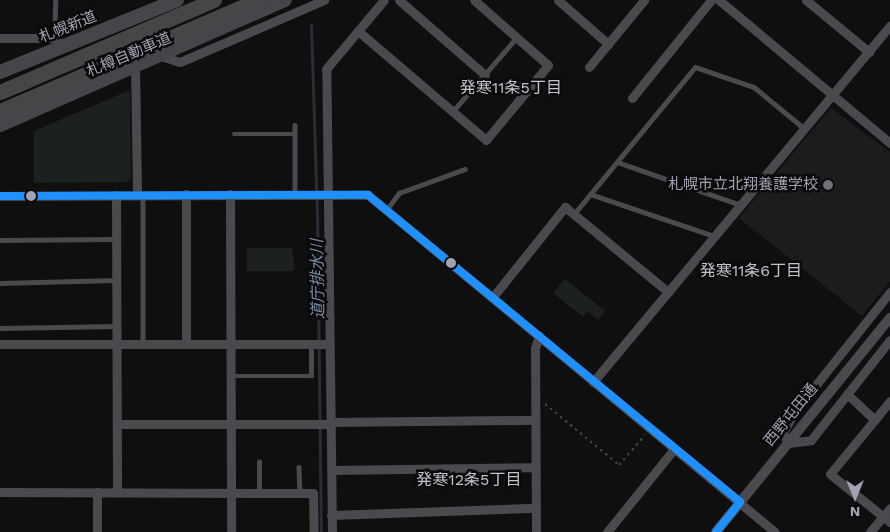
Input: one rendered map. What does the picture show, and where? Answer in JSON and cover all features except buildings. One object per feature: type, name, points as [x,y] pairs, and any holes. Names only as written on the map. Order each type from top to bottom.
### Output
[{"type":"highway","name":"札樽自動車道","points":[[0,92],[214,0]]},
{"type":"highway","name":"札樽自動車道","points":[[0,111],[258,0]]},
{"type":"highway","points":[[0,125],[156,54],[285,0]]},
{"type":"highway","name":"札幌新道","points":[[0,72],[59,42],[151,6],[172,2]]},
{"type":"street","points":[[156,54],[180,62],[324,0]]},
{"type":"street","points":[[332,532],[332,470],[326,424],[326,69],[384,0]]},
{"type":"street","points":[[399,0],[485,75]]},
{"type":"street","points":[[358,30],[486,140],[548,65],[474,0]]},
{"type":"street","points":[[558,0],[608,44]]},
{"type":"street","points":[[589,67],[644,0]]},
{"type":"street","points":[[632,98],[711,0]]},
{"type":"street","points":[[718,0],[890,143]]},
{"type":"street","points":[[806,0],[869,52]]},
{"type":"street","points":[[593,382],[890,26]]},
{"type":"street","points":[[0,38],[59,42]]},
{"type":"street","points":[[135,64],[140,195]]},
{"type":"street","points":[[0,196],[309,193],[368,195],[774,532]]},
{"type":"street","points":[[186,194],[186,344]]},
{"type":"street","points":[[230,194],[230,532]]},
{"type":"street","points":[[116,195],[118,326],[117,492]]},
{"type":"street","points":[[492,298],[565,207],[668,292]]},
{"type":"street","points":[[890,292],[795,411],[784,433],[788,443],[811,440],[890,340]]},
{"type":"street","name":"西野屯田通","points":[[716,532],[890,318]]},
{"type":"street","points":[[536,532],[535,348],[539,336]]},
{"type":"street","points":[[0,344],[327,344]]},
{"type":"street","points":[[847,394],[875,420]]},
{"type":"street","points":[[887,519],[830,474],[890,401]]},
{"type":"street","points":[[118,424],[326,424],[535,420]]},
{"type":"street","points":[[607,532],[674,450]]},
{"type":"street","points":[[332,470],[536,466]]},
{"type":"street","points":[[0,492],[314,493],[314,532]]},
{"type":"street","points":[[97,492],[97,532]]},
{"type":"street","points":[[332,514],[536,508]]},
{"type":"street","points":[[870,532],[887,519],[890,508]]},
{"type":"lane","points":[[55,0],[59,42]]},
{"type":"lane","points":[[452,112],[517,38]]},
{"type":"lane","points":[[574,214],[695,67],[754,87],[805,129]]},
{"type":"lane","points":[[295,125],[295,194]]},
{"type":"lane","points":[[234,134],[295,134]]},
{"type":"lane","points":[[617,162],[741,205]]},
{"type":"lane","points":[[387,209],[399,193],[465,169]]},
{"type":"lane","points":[[590,194],[715,236]]},
{"type":"lane","points":[[140,195],[143,344]]},
{"type":"lane","points":[[0,240],[117,238]]},
{"type":"lane","points":[[0,283],[117,280]]},
{"type":"lane","points":[[0,328],[118,326]]},
{"type":"lane","points":[[230,376],[311,376],[312,345]]},
{"type":"lane","points":[[259,492],[260,462]]},
{"type":"lane","points":[[300,467],[300,493]]},
{"type":"path","points":[[540,404],[544,403],[619,465],[645,435]]},
{"type":"shaded area","points":[[130,90],[131,177],[127,182],[34,183],[34,131]]},
{"type":"shaded area","name":"札幌市立北翔養護学校","points":[[831,108],[890,152],[890,281],[862,316],[739,218]]},
{"type":"shaded area","points":[[247,248],[292,248],[295,268],[292,271],[247,271]]},
{"type":"shaded area","points":[[565,279],[605,311],[598,320],[587,311],[583,317],[553,293]]},
{"type":"waterway","name":"道庁排水川","points":[[311,25],[317,211],[321,532]]},
{"type":"transit line","points":[[0,196],[368,195],[740,502]]},
{"type":"transit line","points":[[716,532],[740,502]]},
{"type":"place","name":"札幌市立北翔養護学校","points":[[828,185]]},
{"type":"district","name":"発寒11条5丁目","points":[[511,88]]},
{"type":"district","name":"発寒11条6丁目","points":[[751,271]]},
{"type":"district","name":"発寒12条5丁目","points":[[469,480]]}]
